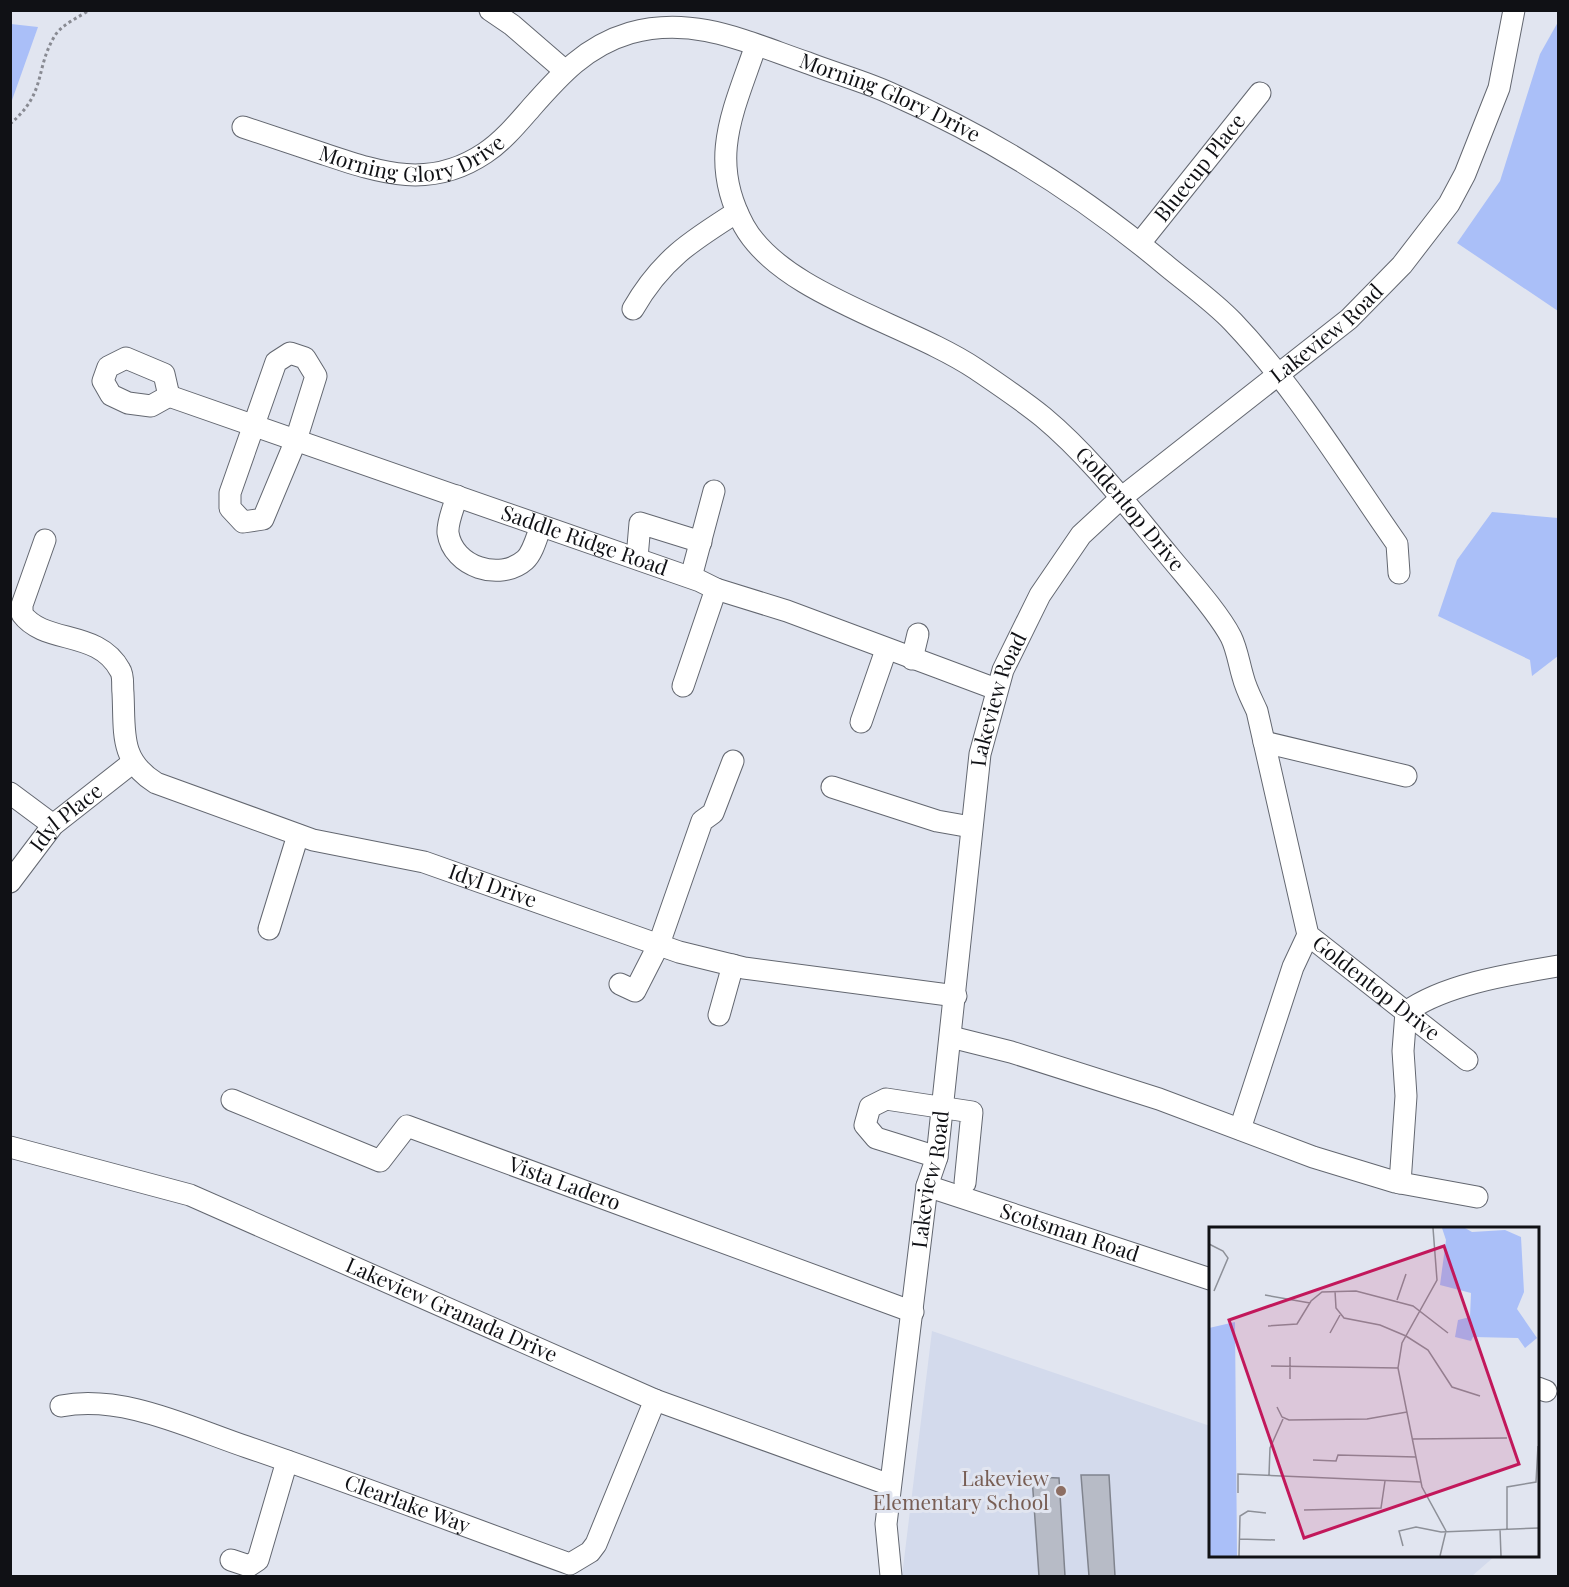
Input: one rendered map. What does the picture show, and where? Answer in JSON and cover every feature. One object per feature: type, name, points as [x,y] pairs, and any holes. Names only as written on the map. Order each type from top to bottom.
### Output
[{"type":"street","points":[[490,10],[512,25],[564,70]]},
{"type":"street","name":"Lakeview Road","points":[[891,1576],[886,1524],[890,1485],[927,1186],[937,1153],[943,1107],[980,754],[996,689],[1040,595],[1081,535],[1121,498],[1357,312],[1402,265],[1449,204],[1464,174],[1499,88],[1514,10]]},
{"type":"street","name":"Morning Glory Drive","points":[[243,127],[371,170],[402,176],[433,174],[462,165],[499,142],[564,70],[579,58],[613,39],[650,29],[704,28],[891,93],[974,134],[1057,182],[1140,243],[1232,321],[1278,376],[1397,544],[1399,573]]},
{"type":"street","name":"Goldentop Drive","points":[[756,45],[725,138],[726,176],[737,212],[754,242],[778,266],[793,277],[939,347],[975,368],[1042,416],[1072,444],[1121,498],[1191,583],[1231,637],[1244,681],[1257,711],[1308,935],[1467,1060]]},
{"type":"street","name":"Bluecup Place","points":[[1140,243],[1260,93]]},
{"type":"street","points":[[633,309],[647,285],[682,247],[737,212]]},
{"type":"street","points":[[290,353],[305,358],[316,376],[296,440],[263,519],[243,522],[230,508],[230,493],[253,426],[276,362],[290,353]]},
{"type":"street","name":"Saddle Ridge Road","points":[[170,396],[637,558],[716,589],[786,611],[996,689]]},
{"type":"street","points":[[692,578],[714,491]]},
{"type":"street","points":[[457,496],[448,532],[455,550],[474,567],[497,572],[515,567],[527,558],[541,526]]},
{"type":"street","points":[[637,558],[639,514],[701,542]]},
{"type":"street","points":[[45,540],[22,605],[22,614],[36,626],[92,644],[104,651],[122,671],[126,741],[132,763]]},
{"type":"street","points":[[683,686],[716,589]]},
{"type":"street","points":[[912,659],[918,634]]},
{"type":"street","points":[[861,722],[886,650]]},
{"type":"street","points":[[1264,742],[1406,776]]},
{"type":"street","points":[[620,984],[635,991],[659,944],[702,821],[713,813],[733,761]]},
{"type":"street","name":"Idyl Place","points":[[10,882],[53,825],[132,763]]},
{"type":"street","name":"Idyl Drive","points":[[132,763],[146,777],[165,788],[298,835],[424,862],[659,944],[733,965],[956,996]]},
{"type":"street","points":[[832,787],[937,821],[971,827]]},
{"type":"street","points":[[10,793],[53,825]]},
{"type":"street","points":[[269,929],[298,835]]},
{"type":"street","points":[[1240,1130],[1293,967],[1308,935]]},
{"type":"street","points":[[719,1015],[733,965]]},
{"type":"street","points":[[1400,1183],[1406,1096],[1403,1051],[1406,1012],[1419,1003],[1445,993],[1519,972],[1558,966]]},
{"type":"street","points":[[951,1037],[1011,1052],[1148,1095],[1313,1157],[1400,1183],[1477,1197]]},
{"type":"street","points":[[965,1183],[972,1112],[886,1099],[870,1107],[865,1125],[876,1138],[937,1153],[968,1150]]},
{"type":"street","name":"Vista Ladero","points":[[232,1100],[380,1161],[407,1126],[913,1312]]},
{"type":"street","name":"Lakeview Granada Drive","points":[[10,1147],[190,1195],[655,1400],[890,1485]]},
{"type":"street","name":"Scotsman Road","points":[[927,1186],[1209,1279]]},
{"type":"street","name":"Clearlake Way","points":[[61,1406],[91,1404],[133,1410],[287,1461],[570,1564],[590,1552],[596,1544],[655,1400]]},
{"type":"street","points":[[231,1560],[249,1566],[258,1560],[287,1461]]},
{"type":"path","points":[[10,124],[24,112],[36,95],[56,33],[90,10]]},
{"type":"shaded area","points":[[1558,22],[1558,311],[1457,243],[1500,181],[1540,54]]},
{"type":"shaded area","points":[[10,24],[38,27],[11,103]]},
{"type":"shaded area","points":[[1492,512],[1558,518],[1558,656],[1532,676],[1530,660],[1438,616],[1457,560]]},
{"type":"shaded area","name":"Lakeview Elementary School","points":[[932,1331],[1209,1426],[1209,1557],[1494,1557],[1472,1576],[902,1576]]},
{"type":"building","points":[[1081,1475],[1109,1475],[1115,1576],[1089,1576]]},
{"type":"building","points":[[1032,1477],[1059,1478],[1065,1576],[1039,1576]]},
{"type":"place","name":"Lakeview Elementary School","points":[[1061,1491]]}]
